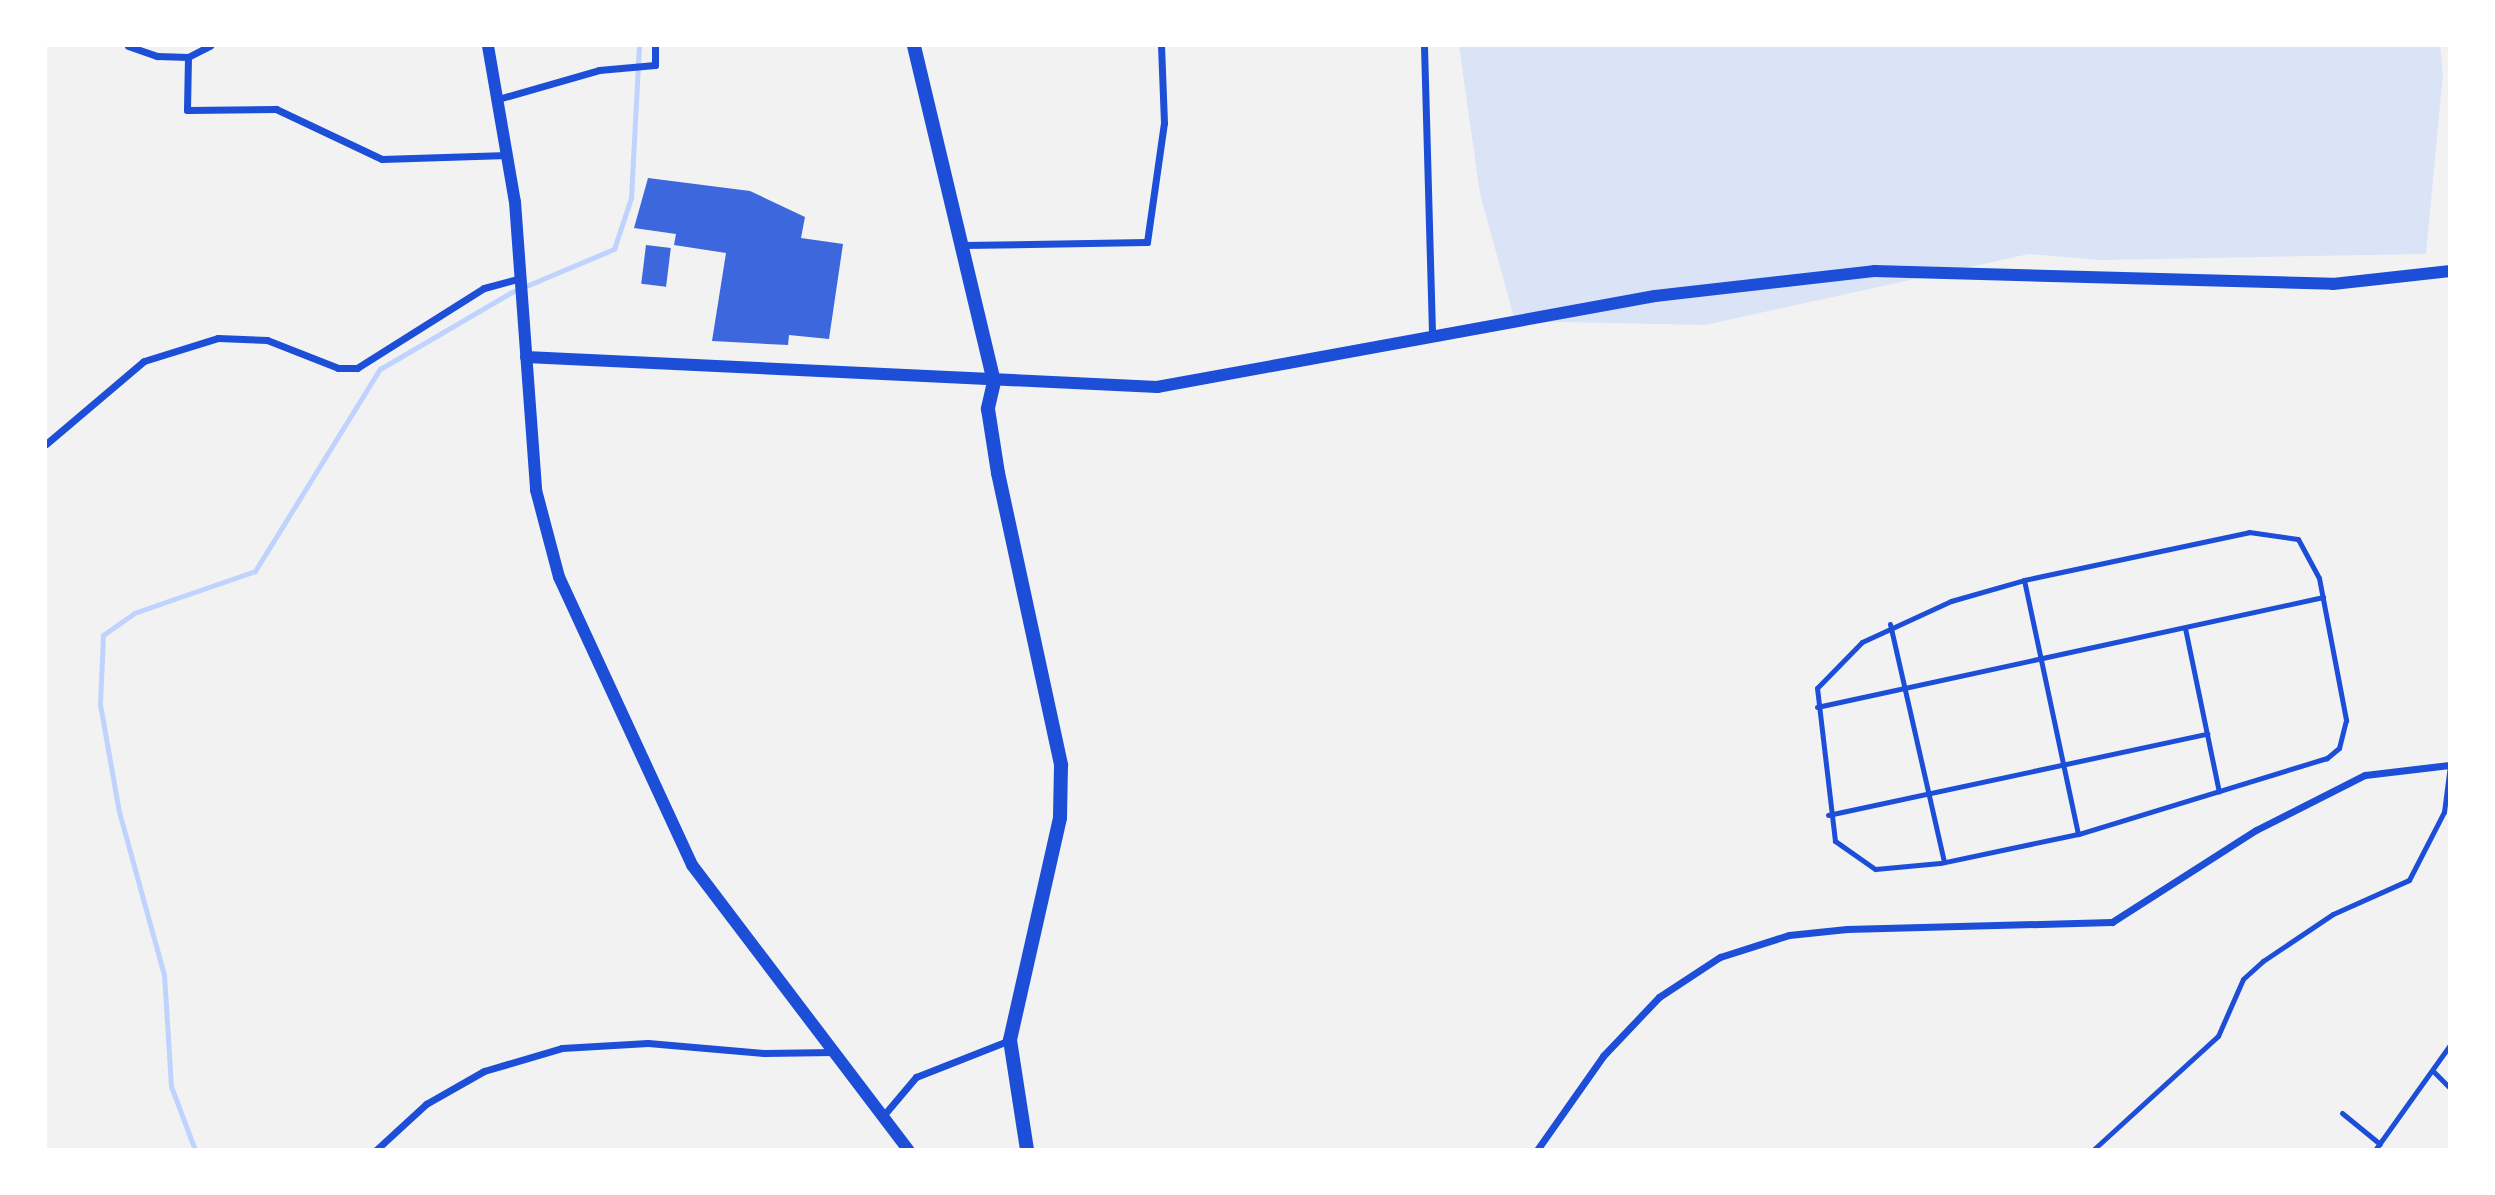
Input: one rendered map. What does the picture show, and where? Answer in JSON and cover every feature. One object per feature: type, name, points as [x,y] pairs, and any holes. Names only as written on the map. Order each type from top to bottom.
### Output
[{"type":"main road","points":[[914,46],[994,382],[988,409],[1003,500],[1061,765],[1060,818],[1010,1040],[1027,1150]]},
{"type":"street","points":[[128,46],[157,56],[188,57],[210,46]]},
{"type":"street","points":[[488,46],[508,155],[522,277],[536,490],[546,538],[582,634],[692,865],[908,1150]]},
{"type":"street","points":[[498,99],[599,69],[655,65],[655,46]]},
{"type":"street","points":[[962,246],[1147,242],[1164,123],[1161,46]]},
{"type":"street","points":[[1424,46],[1432,335]]},
{"type":"street","points":[[188,57],[187,110],[276,109],[382,159],[508,155]]},
{"type":"street","points":[[526,357],[994,382],[1157,387],[1655,296],[1874,271],[2333,284],[2449,271]]},
{"type":"street","points":[[46,444],[144,362],[218,338],[267,340],[338,368],[357,368],[484,288],[522,277]]},
{"type":"street","points":[[1537,1150],[1603,1056],[1658,997],[1720,957],[1789,935],[1847,929],[2112,922],[2256,830],[2365,775],[2449,765]]},
{"type":"street","points":[[883,1116],[916,1077],[1010,1040]]},
{"type":"street","points":[[376,1150],[426,1104],[484,1070],[562,1048],[648,1043],[764,1053],[835,1052]]},
{"type":"lane","points":[[2282,533],[2298,539],[2323,597],[2344,703],[2339,747],[2303,768],[2078,834],[1944,862],[1875,869],[1860,864],[1835,841],[1828,815],[1817,688],[1834,665],[1890,624],[2024,580],[2194,542],[2282,533]]},
{"type":"lane","points":[[2024,580],[2078,834]]},
{"type":"lane","points":[[1817,707],[2323,597]]},
{"type":"lane","points":[[1890,624],[1944,862]]},
{"type":"lane","points":[[2185,628],[2219,792]]},
{"type":"lane","points":[[1828,815],[2207,734]]},
{"type":"lane","points":[[2093,1150],[2218,1036],[2243,979],[2263,961],[2333,914],[2409,880],[2444,812],[2449,765]]},
{"type":"lane","points":[[2375,1150],[2433,1072],[2449,1045]]},
{"type":"lane","points":[[2433,1072],[2449,1088]]},
{"type":"lane","points":[[2342,1112],[2380,1144]]},
{"type":"shaded area","points":[[1459,46],[2440,46],[2443,74],[2426,254],[2101,260],[2029,254],[1705,325],[1515,321],[1480,194]]},
{"type":"building","points":[[648,178],[750,191],[805,217],[801,238],[843,244],[829,339],[789,335],[788,345],[712,341],[726,253],[674,245],[676,234],[634,228]]},
{"type":"building","points":[[646,245],[671,248],[666,287],[641,284]]},
{"type":"waterway","points":[[195,1150],[171,1086],[164,975],[119,812],[100,704],[103,635],[134,613],[255,571],[380,369],[512,292],[614,249],[631,198],[639,46]]}]
